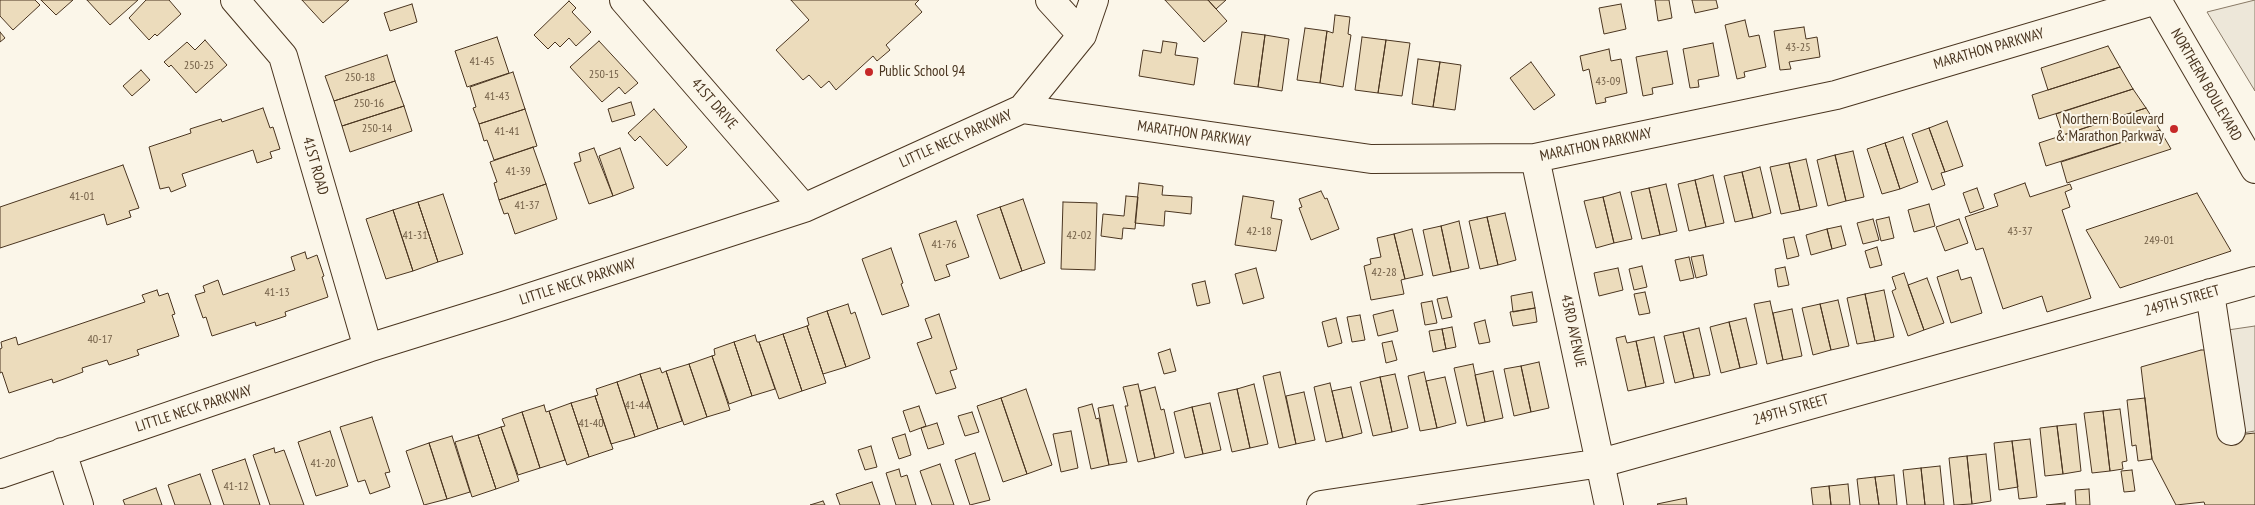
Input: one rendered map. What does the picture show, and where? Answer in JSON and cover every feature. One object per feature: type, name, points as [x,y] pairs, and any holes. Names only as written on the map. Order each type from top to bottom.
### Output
[{"type":"street","name":"41ST ROAD","points":[[234,0],[283,56],[368,348]]},
{"type":"street","name":"41ST DRIVE","points":[[624,0],[804,208]]},
{"type":"street","points":[[1050,0],[1082,35]]},
{"type":"street","name":"LITTLE NECK PARKWAY","points":[[0,474],[239,394],[368,348],[804,208],[1022,109],[1082,35],[1094,0]]},
{"type":"street","name":"MARATHON PARKWAY","points":[[1022,109],[1370,159],[1535,158],[1836,95],[2156,0]]},
{"type":"street","name":"NORTHERN BOULEVARD","points":[[2156,0],[2255,169]]},
{"type":"street","name":"43RD AVENUE","points":[[1535,158],[1609,505]]},
{"type":"street","name":"249TH STREET","points":[[1321,505],[1601,463],[2255,281]]},
{"type":"street","points":[[2210,293],[2231,430]]},
{"type":"street","points":[[62,452],[79,505]]},
{"type":"shaded area","points":[[2255,0],[2255,91],[2207,12]]},
{"type":"shaded area","points":[[2255,326],[2255,431],[2236,434],[2221,331]]},
{"type":"building","points":[[0,0],[35,0],[40,5],[13,30],[0,16]]},
{"type":"building","points":[[41,0],[73,0],[56,15]]},
{"type":"building","points":[[87,0],[138,0],[110,25]]},
{"type":"building","points":[[146,0],[169,0],[181,14],[157,36],[155,34],[149,40],[129,18]]},
{"type":"building","points":[[302,0],[349,0],[323,23]]},
{"type":"building","points":[[791,0],[919,0],[915,4],[922,12],[886,45],[890,50],[877,61],[873,56],[836,90],[829,81],[821,88],[809,75],[803,80],[776,50],[809,20]]},
{"type":"building","points":[[1165,0],[1208,0],[1227,21],[1204,42]]},
{"type":"building","points":[[1208,0],[1226,0],[1216,9]]},
{"type":"building","points":[[1655,0],[1669,0],[1672,18],[1658,21]]},
{"type":"building","points":[[1692,0],[1716,0],[1718,8],[1695,13]]},
{"type":"building","points":[[569,1],[576,8],[572,12],[591,32],[576,46],[569,38],[560,47],[555,42],[548,49],[534,35]]},
{"type":"building","points":[[412,4],[417,22],[390,31],[384,13]]},
{"type":"building","points":[[1621,4],[1626,29],[1604,34],[1599,8]]},
{"type":"building","points":[[1335,15],[1350,17],[1348,34],[1351,35],[1343,87],[1320,83],[1327,31],[1333,33]]},
{"type":"building","points":[[1745,20],[1749,37],[1759,35],[1766,67],[1744,72],[1745,77],[1737,79],[1725,25]]},
{"type":"building","points":[[1804,27],[1806,39],[1817,37],[1820,57],[1789,62],[1791,69],[1780,70],[1774,31]]},
{"type":"building","points":[[1305,28],[1327,31],[1320,83],[1297,80]]},
{"type":"building","points":[[0,32],[5,38],[0,42]]},
{"type":"building","points":[[1242,32],[1265,35],[1258,87],[1234,84]]},
{"type":"building","points":[[1265,35],[1289,39],[1282,91],[1258,87]]},
{"type":"building","points":[[497,37],[509,73],[467,87],[455,51]]},
{"type":"building","points":[[1362,37],[1386,40],[1378,93],[1355,90]]},
{"type":"building","points":[[205,40],[227,65],[196,93],[171,65],[169,67],[164,62],[187,42],[195,50]]},
{"type":"building","points":[[1386,40],[1410,43],[1402,96],[1378,93]]},
{"type":"building","points":[[599,41],[638,83],[625,94],[619,87],[602,102],[570,67]]},
{"type":"building","points":[[1163,41],[1177,43],[1175,55],[1198,58],[1194,85],[1139,76],[1143,50],[1161,53]]},
{"type":"building","points":[[1713,43],[1719,76],[1698,80],[1699,87],[1690,88],[1683,49]]},
{"type":"building","points":[[2108,46],[2120,67],[2048,90],[2041,68]]},
{"type":"building","points":[[1609,49],[1611,61],[1621,59],[1627,93],[1605,98],[1606,102],[1596,104],[1589,69],[1583,71],[1580,56]]},
{"type":"building","points":[[1667,51],[1673,84],[1652,88],[1653,94],[1643,96],[1636,57]]},
{"type":"building","points":[[387,55],[395,81],[334,101],[325,76]]},
{"type":"building","points":[[1418,59],[1440,62],[1433,107],[1412,104]]},
{"type":"building","points":[[1440,62],[1461,65],[1455,110],[1433,107]]},
{"type":"building","points":[[1531,62],[1555,95],[1534,110],[1510,78]]},
{"type":"building","points":[[2120,67],[2133,89],[2039,119],[2032,95]]},
{"type":"building","points":[[141,70],[150,80],[132,96],[123,86]]},
{"type":"building","points":[[513,72],[525,109],[479,124],[473,108],[476,107],[470,87]]},
{"type":"building","points":[[395,81],[404,106],[342,126],[334,101]]},
{"type":"building","points":[[2133,89],[2146,108],[2063,135],[2056,114]]},
{"type":"building","points":[[631,102],[635,115],[612,122],[608,109]]},
{"type":"building","points":[[404,106],[412,131],[350,152],[342,126]]},
{"type":"building","points":[[263,108],[270,128],[273,127],[280,149],[270,152],[272,158],[257,163],[253,150],[182,174],[186,186],[171,192],[169,187],[160,189],[149,147],[191,133],[190,129],[221,119],[222,122]]},
{"type":"building","points":[[2146,108],[2160,130],[2046,166],[2039,143]]},
{"type":"building","points":[[525,109],[537,146],[494,160],[487,140],[484,141],[479,124]]},
{"type":"building","points":[[654,109],[687,147],[667,166],[640,136],[635,141],[628,133]]},
{"type":"building","points":[[1947,121],[1963,166],[1945,172],[1929,128]]},
{"type":"building","points":[[1929,128],[1945,172],[1941,173],[1945,185],[1932,190],[1912,134]]},
{"type":"building","points":[[2160,130],[2171,149],[2067,183],[2061,162]]},
{"type":"building","points":[[1903,137],[1918,182],[1900,189],[1885,143]]},
{"type":"building","points":[[1885,143],[1900,189],[1882,194],[1867,149]]},
{"type":"building","points":[[533,147],[546,184],[499,200],[494,183],[497,182],[490,162]]},
{"type":"building","points":[[594,148],[613,196],[589,204],[574,163],[581,161],[579,153]]},
{"type":"building","points":[[620,148],[634,188],[613,196],[599,156]]},
{"type":"building","points":[[1853,151],[1864,197],[1846,201],[1835,155]]},
{"type":"building","points":[[1835,155],[1846,201],[1828,206],[1817,160]]},
{"type":"building","points":[[1806,159],[1817,206],[1800,210],[1789,163]]},
{"type":"building","points":[[1789,163],[1800,210],[1781,214],[1770,167]]},
{"type":"building","points":[[123,165],[139,208],[129,211],[131,217],[107,225],[104,214],[0,248],[0,207]]},
{"type":"building","points":[[1760,167],[1771,213],[1753,218],[1742,172]]},
{"type":"building","points":[[1742,172],[1753,218],[1735,222],[1724,176]]},
{"type":"building","points":[[1713,175],[1724,223],[1706,227],[1695,180]]},
{"type":"building","points":[[1695,180],[1706,227],[1689,231],[1678,184]]},
{"type":"building","points":[[1139,183],[1163,186],[1162,195],[1192,197],[1191,214],[1165,211],[1164,226],[1135,223]]},
{"type":"building","points":[[2025,183],[2030,197],[2070,184],[2072,189],[2065,192],[2070,207],[2062,210],[2091,298],[2047,312],[2042,296],[2003,309],[1983,248],[1976,250],[1965,217],[1998,206],[1994,194]]},
{"type":"building","points":[[546,184],[557,219],[515,234],[508,213],[504,214],[499,200]]},
{"type":"building","points":[[1666,184],[1677,231],[1660,235],[1649,188]]},
{"type":"building","points":[[1649,188],[1660,235],[1642,239],[1631,192]]},
{"type":"building","points":[[1977,188],[1984,208],[1970,213],[1963,193]]},
{"type":"building","points":[[1321,191],[1325,199],[1327,198],[1339,229],[1311,240],[1299,208],[1302,207],[1299,199]]},
{"type":"building","points":[[1620,192],[1632,239],[1614,243],[1603,197]]},
{"type":"building","points":[[2197,193],[2231,251],[2120,288],[2086,230]]},
{"type":"building","points":[[443,194],[463,254],[438,262],[418,202]]},
{"type":"building","points":[[1126,196],[1138,197],[1135,229],[1123,228],[1122,239],[1101,236],[1103,214],[1124,216]]},
{"type":"building","points":[[1243,196],[1274,201],[1271,218],[1282,220],[1276,251],[1235,245]]},
{"type":"building","points":[[1603,197],[1614,243],[1596,248],[1584,201]]},
{"type":"building","points":[[1023,199],[1045,263],[1022,271],[1000,207]]},
{"type":"building","points":[[418,202],[438,262],[413,271],[393,210]]},
{"type":"building","points":[[1063,202],[1097,203],[1095,270],[1061,269]]},
{"type":"building","points":[[1929,204],[1935,226],[1914,232],[1908,210]]},
{"type":"building","points":[[1000,207],[1022,271],[1000,279],[977,215]]},
{"type":"building","points":[[393,210],[413,271],[386,279],[366,219]]},
{"type":"building","points":[[1505,213],[1516,260],[1498,265],[1487,217]]},
{"type":"building","points":[[1487,217],[1498,265],[1480,269],[1469,221]]},
{"type":"building","points":[[1889,217],[1894,238],[1881,241],[1876,220]]},
{"type":"building","points":[[1873,219],[1879,240],[1863,244],[1857,223]]},
{"type":"building","points":[[1959,219],[1968,243],[1945,251],[1936,227]]},
{"type":"building","points":[[956,221],[969,257],[946,265],[950,276],[935,281],[919,234]]},
{"type":"building","points":[[1459,221],[1469,268],[1451,272],[1441,226]]},
{"type":"building","points":[[1441,226],[1451,272],[1433,276],[1423,230]]},
{"type":"building","points":[[1841,226],[1846,245],[1832,249],[1827,229]]},
{"type":"building","points":[[1412,229],[1423,275],[1405,279],[1394,234]]},
{"type":"building","points":[[1827,229],[1832,249],[1811,255],[1806,235]]},
{"type":"building","points":[[1394,234],[1405,279],[1401,280],[1404,294],[1371,300],[1364,266],[1371,264],[1370,259],[1381,257],[1377,238]]},
{"type":"building","points":[[1794,237],[1799,256],[1787,259],[1783,239]]},
{"type":"building","points":[[1877,247],[1882,265],[1870,268],[1865,251]]},
{"type":"building","points":[[891,248],[909,306],[882,315],[862,259]]},
{"type":"building","points":[[305,252],[307,259],[317,255],[328,297],[285,312],[286,316],[256,326],[255,322],[212,336],[206,317],[203,318],[195,295],[205,292],[203,286],[218,280],[223,295],[295,270],[291,257]]},
{"type":"building","points":[[1703,255],[1707,275],[1696,278],[1691,257]]},
{"type":"building","points":[[1689,257],[1694,278],[1680,281],[1675,260]]},
{"type":"building","points":[[1642,266],[1647,287],[1634,290],[1629,269]]},
{"type":"building","points":[[1785,267],[1789,285],[1778,287],[1775,269]]},
{"type":"building","points":[[1256,268],[1264,298],[1243,304],[1235,274]]},
{"type":"building","points":[[1618,268],[1623,290],[1599,296],[1594,273]]},
{"type":"building","points":[[1958,270],[1961,280],[1971,277],[1982,313],[1951,323],[1937,277]]},
{"type":"building","points":[[1904,273],[1924,330],[1908,336],[1892,291],[1896,289],[1892,277]]},
{"type":"building","points":[[1927,278],[1944,323],[1924,330],[1908,285]]},
{"type":"building","points":[[1205,281],[1210,303],[1197,306],[1192,284]]},
{"type":"building","points":[[157,290],[159,296],[168,293],[175,314],[172,315],[179,336],[137,350],[139,355],[109,365],[107,360],[82,368],[83,372],[53,383],[52,379],[9,393],[2,372],[0,373],[1,342],[16,337],[18,345],[145,302],[142,295]]},
{"type":"building","points":[[1884,290],[1894,337],[1875,341],[1865,294]]},
{"type":"building","points":[[1532,292],[1535,308],[1513,312],[1511,296]]},
{"type":"building","points":[[1645,292],[1650,313],[1639,315],[1634,294]]},
{"type":"building","points":[[1865,294],[1875,341],[1857,344],[1847,298]]},
{"type":"building","points":[[1447,297],[1452,317],[1442,319],[1437,299]]},
{"type":"building","points":[[1838,300],[1849,346],[1831,350],[1820,304]]},
{"type":"building","points":[[1432,301],[1437,323],[1425,325],[1421,303]]},
{"type":"building","points":[[1770,301],[1783,360],[1767,364],[1754,304]]},
{"type":"building","points":[[848,304],[851,314],[855,312],[870,358],[846,367],[827,311]]},
{"type":"building","points":[[1820,304],[1831,350],[1813,355],[1802,308]]},
{"type":"building","points":[[1535,308],[1537,322],[1513,326],[1510,312]]},
{"type":"building","points":[[1792,309],[1802,356],[1783,360],[1773,313]]},
{"type":"building","points":[[1393,310],[1398,331],[1378,336],[1373,315]]},
{"type":"building","points":[[827,311],[846,367],[823,374],[807,326],[809,325],[807,318]]},
{"type":"building","points":[[939,314],[957,369],[950,371],[956,388],[936,394],[917,343],[932,338],[925,319]]},
{"type":"building","points":[[1360,315],[1365,340],[1352,342],[1347,317]]},
{"type":"building","points":[[1336,318],[1342,343],[1328,347],[1322,322]]},
{"type":"building","points":[[1746,318],[1757,364],[1740,368],[1729,322]]},
{"type":"building","points":[[1485,320],[1490,342],[1479,344],[1474,323]]},
{"type":"building","points":[[1729,322],[1740,368],[1721,373],[1710,327]]},
{"type":"building","points":[[807,326],[826,383],[802,391],[783,334]]},
{"type":"building","points":[[1452,327],[1456,347],[1446,349],[1442,329]]},
{"type":"building","points":[[1699,328],[1710,375],[1694,378],[1683,332]]},
{"type":"building","points":[[1442,329],[1446,349],[1433,352],[1429,331]]},
{"type":"building","points":[[1683,332],[1694,378],[1675,383],[1664,336]]},
{"type":"building","points":[[783,334],[802,391],[779,399],[759,342]]},
{"type":"building","points":[[755,335],[775,389],[752,396],[734,342]]},
{"type":"building","points":[[1625,336],[1627,343],[1636,341],[1646,387],[1628,391],[1616,338]]},
{"type":"building","points":[[1654,337],[1664,383],[1646,387],[1636,341]]},
{"type":"building","points":[[1392,341],[1397,360],[1386,363],[1382,343]]},
{"type":"building","points":[[734,342],[752,396],[729,404],[712,356],[715,355],[714,349]]},
{"type":"building","points":[[1170,349],[1176,371],[1164,374],[1158,353]]},
{"type":"building","points":[[2201,350],[2217,350],[2227,436],[2255,433],[2255,505],[2205,505],[2204,502],[2176,505],[2152,459],[2141,367]]},
{"type":"building","points":[[712,356],[730,410],[707,417],[689,364]]},
{"type":"building","points":[[1539,362],[1549,408],[1531,412],[1521,366]]},
{"type":"building","points":[[689,364],[707,417],[684,425],[666,371]]},
{"type":"building","points":[[1473,364],[1485,422],[1467,426],[1454,368]]},
{"type":"building","points":[[1521,366],[1531,412],[1514,416],[1504,369]]},
{"type":"building","points":[[660,368],[662,373],[666,371],[682,421],[658,429],[640,374]]},
{"type":"building","points":[[1493,371],[1503,418],[1485,422],[1475,375]]},
{"type":"building","points":[[1280,372],[1296,444],[1279,448],[1263,376]]},
{"type":"building","points":[[1424,372],[1437,428],[1420,431],[1408,376]]},
{"type":"building","points":[[640,374],[658,429],[635,437],[617,382]]},
{"type":"building","points":[[1395,374],[1408,428],[1392,432],[1380,377]]},
{"type":"building","points":[[1380,377],[1392,432],[1373,436],[1360,382]]},
{"type":"building","points":[[1445,377],[1456,423],[1437,428],[1426,381]]},
{"type":"building","points":[[617,382],[635,437],[611,444],[595,396],[598,395],[596,389]]},
{"type":"building","points":[[1330,383],[1343,438],[1326,442],[1314,387]]},
{"type":"building","points":[[1138,384],[1155,458],[1138,462],[1125,406],[1128,406],[1123,387]]},
{"type":"building","points":[[1254,384],[1268,444],[1250,448],[1237,389]]},
{"type":"building","points":[[1155,387],[1161,410],[1164,409],[1174,453],[1155,458],[1140,391]]},
{"type":"building","points":[[1351,387],[1362,433],[1343,438],[1332,391]]},
{"type":"building","points":[[1026,389],[1052,465],[1027,474],[1001,398]]},
{"type":"building","points":[[1237,389],[1250,448],[1232,452],[1218,393]]},
{"type":"building","points":[[1304,392],[1315,440],[1296,444],[1286,396]]},
{"type":"building","points":[[595,396],[613,449],[589,457],[571,403]]},
{"type":"building","points":[[1001,398],[1027,474],[1003,482],[977,406]]},
{"type":"building","points":[[2145,398],[2152,459],[2138,461],[2136,445],[2132,446],[2127,400]]},
{"type":"building","points":[[571,403],[589,457],[567,465],[549,411]]},
{"type":"building","points":[[1210,403],[1221,450],[1203,454],[1192,407]]},
{"type":"building","points":[[1092,404],[1096,419],[1099,418],[1109,465],[1091,469],[1078,408]]},
{"type":"building","points":[[544,405],[546,412],[549,411],[565,460],[540,468],[522,412]]},
{"type":"building","points":[[1113,405],[1127,462],[1109,465],[1098,408]]},
{"type":"building","points":[[919,406],[926,426],[910,432],[903,411]]},
{"type":"building","points":[[1192,407],[1203,454],[1185,458],[1174,412]]},
{"type":"building","points":[[2120,409],[2127,461],[2122,462],[2123,469],[2110,471],[2103,411]]},
{"type":"building","points":[[2103,411],[2110,471],[2092,473],[2084,413]]},
{"type":"building","points":[[522,412],[540,468],[518,475],[501,427],[505,426],[502,419]]},
{"type":"building","points":[[972,412],[979,432],[965,436],[958,416]]},
{"type":"building","points":[[372,417],[390,472],[385,473],[390,487],[370,494],[365,480],[358,482],[340,427]]},
{"type":"building","points":[[937,423],[944,444],[928,449],[921,428]]},
{"type":"building","points":[[2076,424],[2081,471],[2063,474],[2057,426]]},
{"type":"building","points":[[2057,426],[2063,474],[2045,476],[2040,428]]},
{"type":"building","points":[[501,427],[519,481],[496,489],[478,435]]},
{"type":"building","points":[[330,431],[348,486],[316,496],[298,442]]},
{"type":"building","points":[[1071,431],[1078,468],[1061,472],[1053,434]]},
{"type":"building","points":[[905,434],[911,455],[899,459],[892,438]]},
{"type":"building","points":[[478,435],[496,489],[472,497],[455,442]]},
{"type":"building","points":[[452,436],[470,492],[447,499],[429,443]]},
{"type":"building","points":[[2030,439],[2037,497],[2019,499],[2012,441]]},
{"type":"building","points":[[2012,441],[2018,487],[1999,490],[1994,443]]},
{"type":"building","points":[[429,443],[447,499],[424,505],[406,451]]},
{"type":"building","points":[[871,446],[877,467],[865,470],[858,450]]},
{"type":"building","points":[[274,448],[275,453],[284,450],[304,505],[270,505],[253,455]]},
{"type":"building","points":[[975,453],[990,500],[970,505],[955,460]]},
{"type":"building","points":[[1986,454],[1991,501],[1972,504],[1967,456]]},
{"type":"building","points":[[1967,456],[1972,504],[1954,505],[1949,458]]},
{"type":"building","points":[[245,459],[260,505],[224,505],[212,470]]},
{"type":"building","points":[[940,464],[954,505],[932,505],[920,471]]},
{"type":"building","points":[[1940,466],[1944,505],[1925,505],[1921,468]]},
{"type":"building","points":[[1921,468],[1925,505],[1907,505],[1903,470]]},
{"type":"building","points":[[899,469],[901,477],[907,475],[916,505],[896,505],[886,473]]},
{"type":"building","points":[[2132,470],[2135,491],[2124,492],[2121,471]]},
{"type":"building","points":[[200,474],[211,505],[175,505],[168,485]]},
{"type":"building","points":[[1894,475],[1897,505],[1879,505],[1875,477]]},
{"type":"building","points":[[1875,477],[1879,505],[1860,505],[1857,479]]},
{"type":"building","points":[[872,482],[880,505],[840,505],[836,494]]},
{"type":"building","points":[[1848,484],[1850,505],[1831,505],[1829,486]]},
{"type":"building","points":[[1829,486],[1831,505],[1813,505],[1811,488]]},
{"type":"building","points":[[156,488],[162,505],[125,505],[123,500]]},
{"type":"building","points":[[2089,489],[2090,505],[2076,505],[2075,490]]},
{"type":"building","points":[[1686,498],[1687,505],[1657,504]]},
{"type":"building","points":[[823,501],[825,505],[810,505]]},
{"type":"building","points":[[2065,503],[2065,505],[2046,505]]},
{"type":"place","name":"Public School 94","points":[[869,72]]},
{"type":"place","name":"Northern Boulevard & Marathon Parkway","points":[[2174,129]]}]
